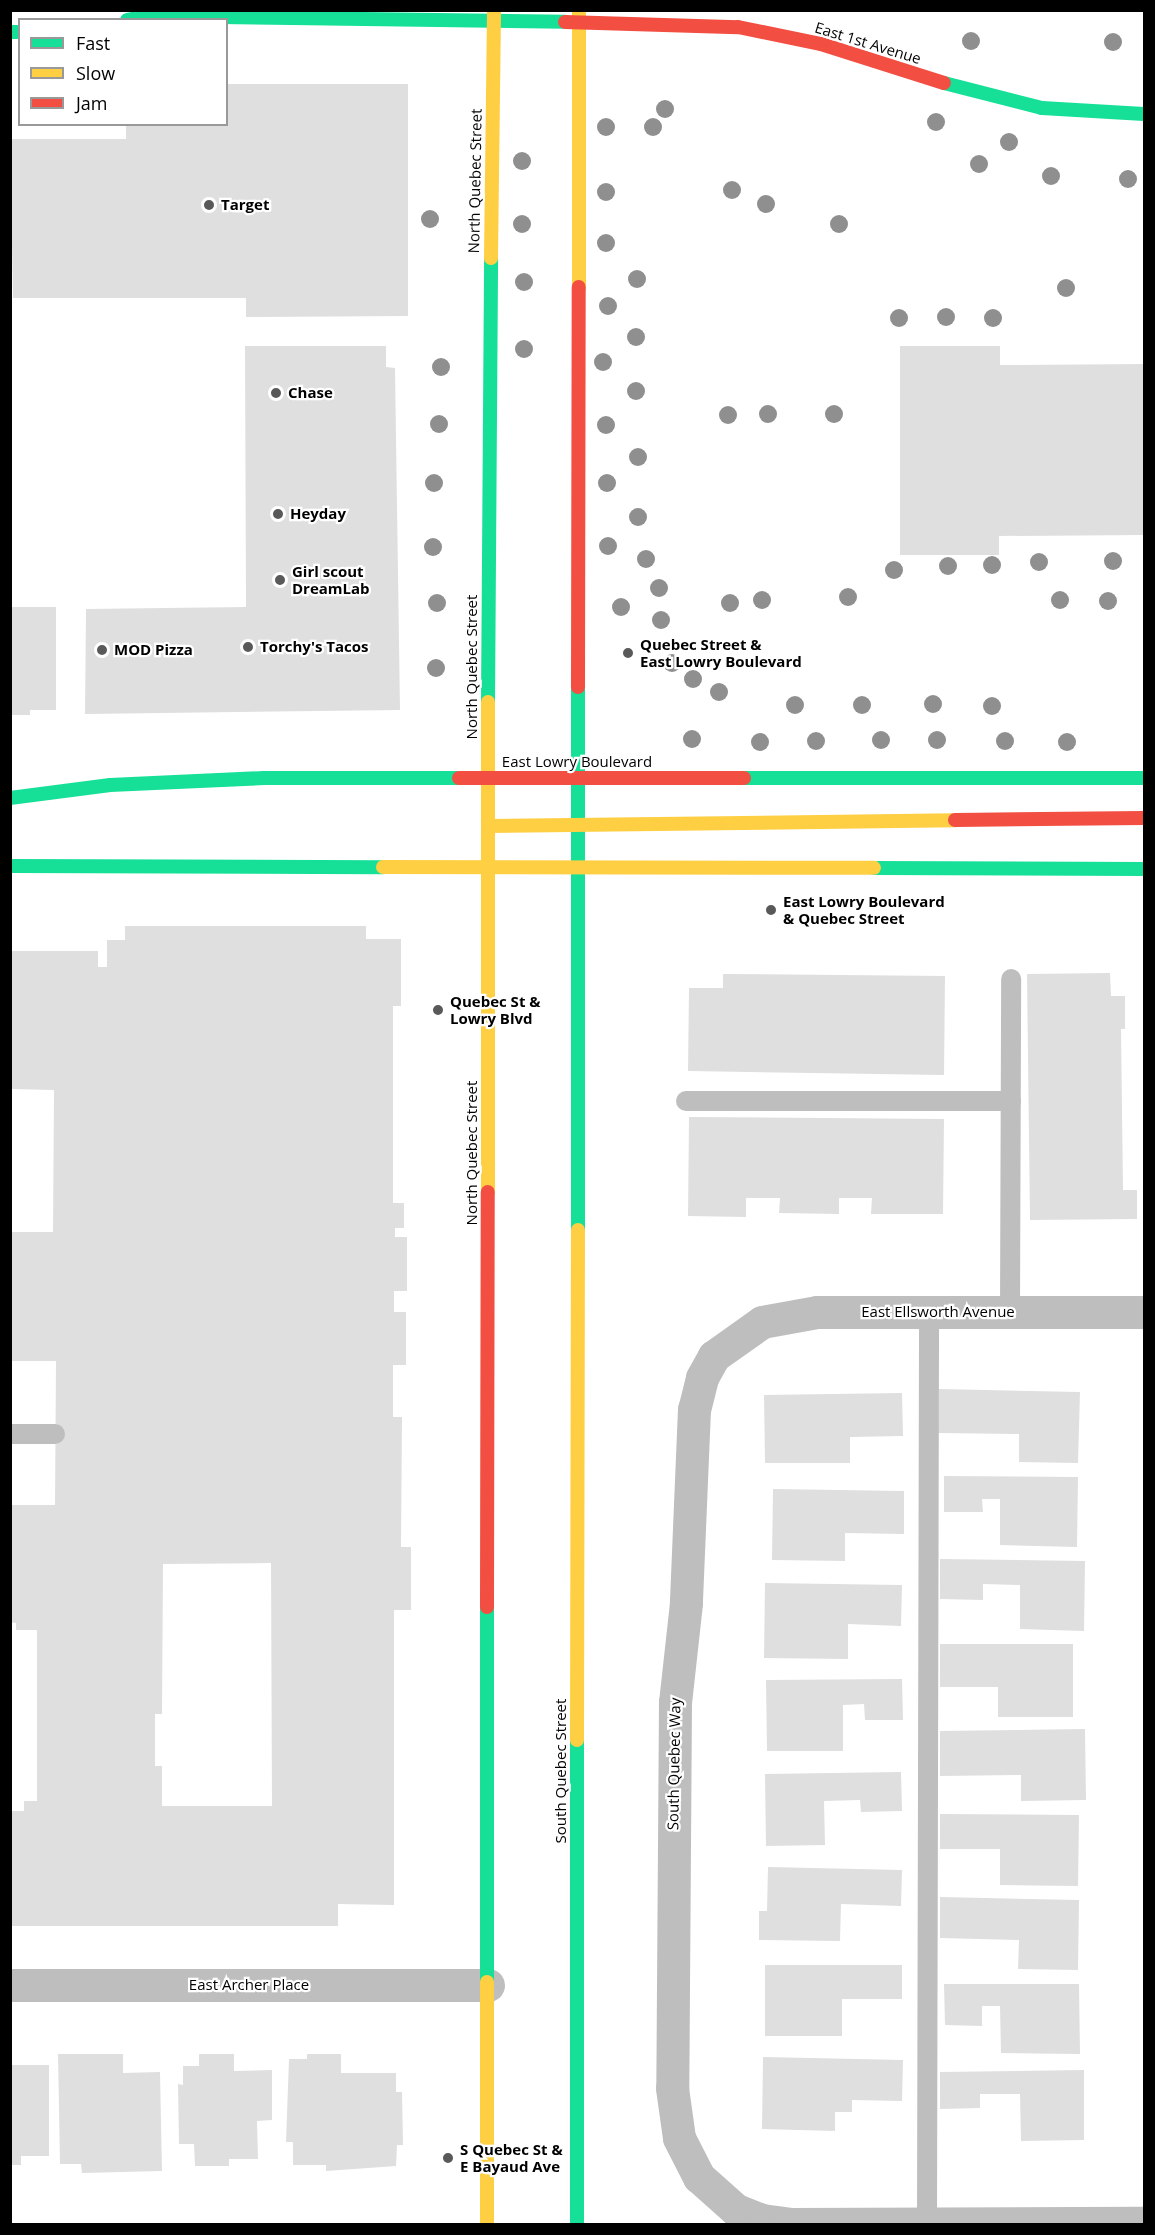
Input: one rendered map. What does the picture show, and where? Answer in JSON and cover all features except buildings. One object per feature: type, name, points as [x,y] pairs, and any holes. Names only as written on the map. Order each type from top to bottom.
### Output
[{"type":"main road","name":"East 1st Avenue","points":[[119,10],[146,16]]},
{"type":"main road","name":"North Quebec Street","points":[[488,1985],[488,491],[494,15]]},
{"type":"main road","name":"East 1st Avenue","points":[[136,18],[146,16],[579,16],[738,27],[821,44],[991,98],[1042,108],[1144,114]]},
{"type":"main road","points":[[578,870],[579,16]]},
{"type":"main road","name":"East Lowry Boulevard","points":[[10,798],[174,781],[489,778],[1144,778]]},
{"type":"main road","points":[[488,826],[1144,818]]},
{"type":"main road","points":[[10,866],[578,870],[1144,869]]},
{"type":"main road","name":"South Quebec Street","points":[[576,2224],[578,870]]},
{"type":"main road","points":[[487,2224],[488,1985]]},
{"type":"street","name":"East Ellsworth Avenue","points":[[737,1337],[762,1322],[789,1315],[928,1312],[1144,1312]]},
{"type":"street","name":"South Quebec Way","points":[[737,1337],[714,1356],[702,1378],[694,1409],[686,1603],[675,1702],[672,2088],[676,2123],[692,2167],[716,2195],[736,2210],[762,2220],[790,2224],[1144,2223]]},
{"type":"street","name":"East Archer Place","points":[[10,1985],[488,1985]]},
{"type":"lane","points":[[1010,1312],[1011,979]]},
{"type":"lane","points":[[686,1101],[1011,1101]]},
{"type":"lane","points":[[927,2223],[928,1312]]},
{"type":"lane","points":[[10,1434],[55,1434]]},
{"type":"traffic: fast","points":[[136,18],[146,16],[565,22]]},
{"type":"traffic: fast","points":[[10,32],[18,32]]},
{"type":"traffic: fast","points":[[944,83],[1042,108],[1144,114]]},
{"type":"traffic: fast","points":[[488,702],[491,258]]},
{"type":"traffic: fast","points":[[578,687],[578,1230]]},
{"type":"traffic: fast","points":[[10,798],[110,785],[264,778],[459,778]]},
{"type":"traffic: fast","points":[[744,778],[1144,778]]},
{"type":"traffic: fast","points":[[10,866],[383,867]]},
{"type":"traffic: fast","points":[[874,868],[1144,869]]},
{"type":"traffic: fast","points":[[487,1607],[487,1982]]},
{"type":"traffic: fast","points":[[577,1740],[577,2224]]},
{"type":"traffic: slow","points":[[491,258],[494,10]]},
{"type":"traffic: slow","points":[[579,10],[579,287]]},
{"type":"traffic: slow","points":[[488,702],[488,1192]]},
{"type":"traffic: slow","points":[[488,826],[955,820]]},
{"type":"traffic: slow","points":[[383,867],[874,868]]},
{"type":"traffic: slow","points":[[577,1740],[578,1230]]},
{"type":"traffic: slow","points":[[487,1982],[487,2224]]},
{"type":"traffic: jam","points":[[565,22],[738,27],[821,44],[944,83]]},
{"type":"traffic: jam","points":[[578,687],[579,287]]},
{"type":"traffic: jam","points":[[459,778],[744,778]]},
{"type":"traffic: jam","points":[[955,820],[1144,818]]},
{"type":"traffic: jam","points":[[487,1607],[488,1192]]},
{"type":"place","name":"Target","points":[[209,205]]},
{"type":"place","name":"Chase","points":[[276,393]]},
{"type":"place","name":"Heyday","points":[[278,514]]},
{"type":"place","name":"Girl scout DreamLab","points":[[280,580]]},
{"type":"place","name":"Torchy's Tacos","points":[[248,647]]},
{"type":"place","name":"MOD Pizza","points":[[102,650]]},
{"type":"place","name":"Quebec Street & East Lowry Boulevard","points":[[628,653]]},
{"type":"place","name":"East Lowry Boulevard & Quebec Street","points":[[771,910]]},
{"type":"place","name":"Quebec St & Lowry Blvd","points":[[438,1010]]},
{"type":"place","name":"S Quebec St & E Bayaud Ave","points":[[448,2158]]}]
